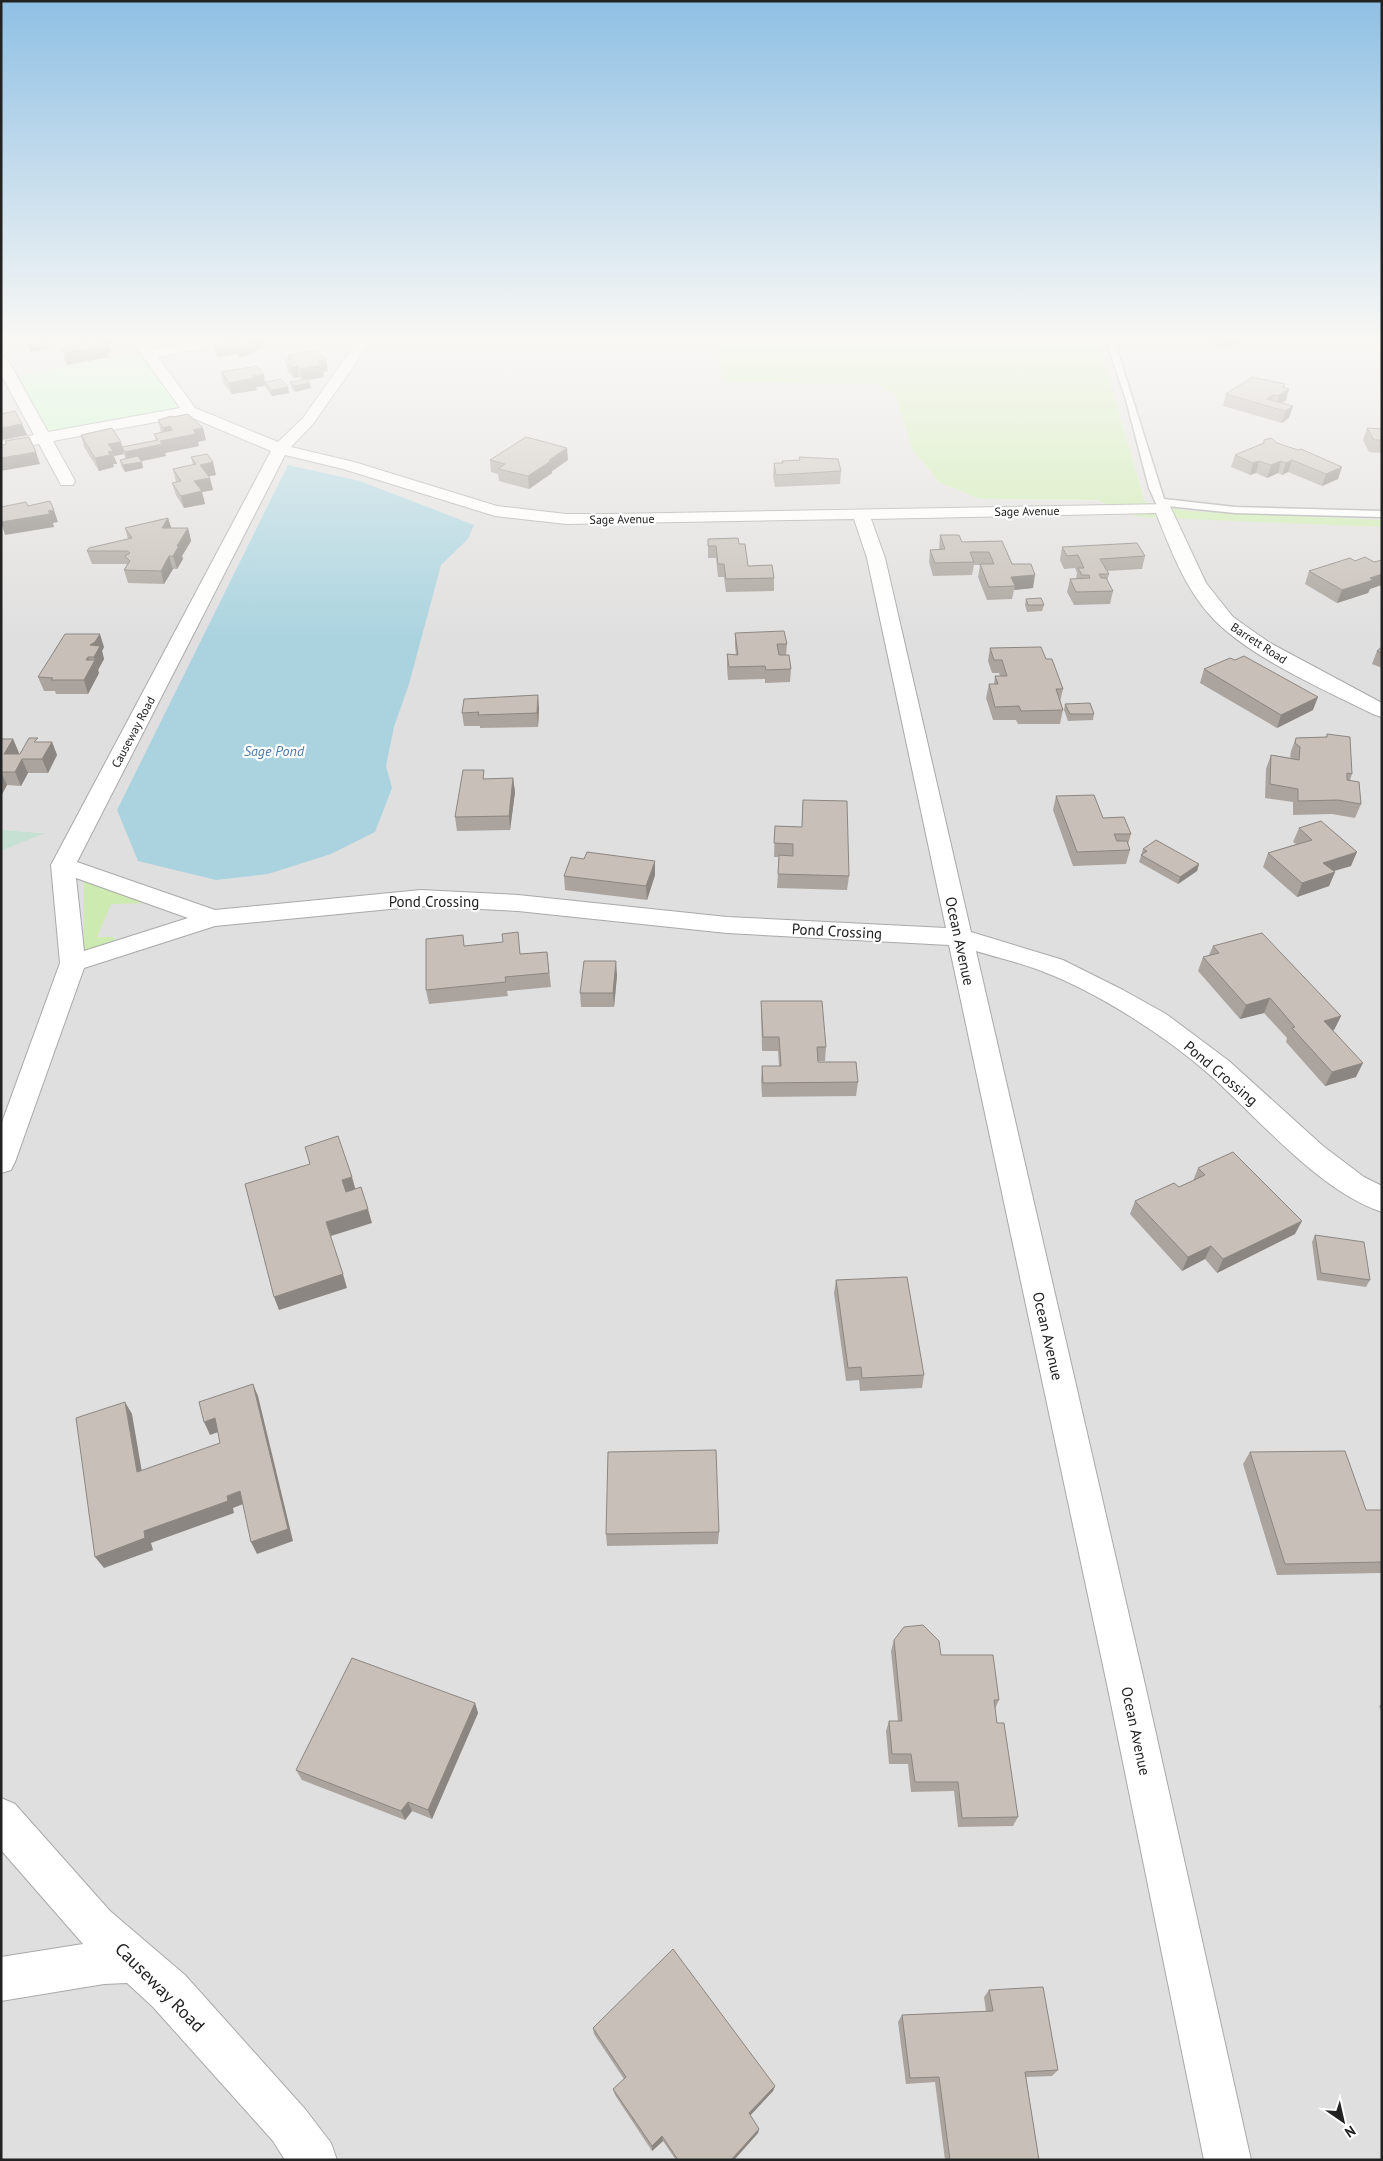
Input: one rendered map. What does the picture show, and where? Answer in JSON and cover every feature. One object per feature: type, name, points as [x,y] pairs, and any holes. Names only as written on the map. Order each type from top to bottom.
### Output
[{"type":"street","points":[[1,446],[43,438],[67,481]]},
{"type":"street","name":"Sage Avenue","points":[[251,438],[280,450],[348,465],[495,511],[529,516],[614,519],[1162,505]]},
{"type":"street","name":"Causeway Road","points":[[63,865],[280,450],[292,438]]},
{"type":"street","name":"Barrett Road","points":[[1162,505],[1179,549],[1200,587],[1224,620],[1244,636],[1306,672],[1382,711]]},
{"type":"street","name":"Ocean Avenue","points":[[861,514],[876,558],[1128,1688],[1228,2160]]},
{"type":"street","points":[[1,1162],[31,1084],[73,963],[63,865]]},
{"type":"street","name":"Pond Crossing","points":[[63,865],[213,918]]},
{"type":"street","name":"Pond Crossing","points":[[73,963],[213,918],[421,898],[518,903],[727,925],[959,937],[1054,966],[1114,996],[1157,1021],[1219,1068],[1313,1154],[1354,1185],[1382,1200]]},
{"type":"street","name":"Causeway Road","points":[[1,1818],[95,1926],[176,1999],[288,2125],[314,2160]]},
{"type":"street","points":[[1,1979],[104,1962],[136,1961]]},
{"type":"lane","points":[[1140,438],[1154,488],[1162,505],[1235,510],[1382,514]]},
{"type":"shaded area","points":[[1,438],[908,438],[912,449],[939,482],[980,499],[1145,501],[1127,438],[1382,438],[1382,2160],[1,2160],[1,851],[44,833],[1,830]]},
{"type":"green space","points":[[908,438],[1126,438],[1145,502],[1188,511],[1382,520],[1382,527],[1138,517],[1097,500],[980,499],[939,482],[912,449]]},
{"type":"green space","points":[[1,830],[45,833],[1,851]]},
{"type":"green space","points":[[84,879],[148,903],[111,904],[97,937],[113,937],[119,944],[84,955]]},
{"type":"water","name":"Sage Pond","points":[[288,465],[360,481],[474,525],[468,539],[441,565],[409,684],[394,727],[386,766],[392,788],[375,832],[331,854],[268,874],[216,880],[138,861],[117,810]]},
{"type":"building","points":[[29,438],[36,452],[1,458],[1,445],[6,444],[5,441]]},
{"type":"building","points":[[83,438],[118,438],[121,442],[108,444],[113,451],[108,452],[110,455],[95,458]]},
{"type":"building","points":[[157,438],[176,438],[160,441],[162,444],[125,452],[122,447],[158,440]]},
{"type":"building","points":[[525,438],[567,448],[528,476],[498,469],[505,464],[490,460]]},
{"type":"building","points":[[1271,438],[1277,443],[1298,450],[1301,449],[1342,467],[1326,474],[1292,460],[1286,463],[1281,461],[1271,465],[1259,461],[1253,463],[1235,455],[1264,443],[1264,440]]},
{"type":"building","points":[[1373,438],[1382,438],[1382,440],[1374,440]]},
{"type":"building","points":[[207,454],[213,462],[200,465],[210,478],[194,481],[202,491],[181,496],[172,483],[181,481],[173,469],[196,464],[191,457]]},
{"type":"building","points":[[138,456],[142,462],[123,465],[120,460]]},
{"type":"building","points":[[799,457],[838,459],[841,471],[776,475],[774,463],[800,460]]},
{"type":"building","points":[[50,501],[54,510],[48,511],[50,514],[1,522],[1,507],[26,502],[28,506]]},
{"type":"building","points":[[168,518],[162,528],[188,528],[173,556],[169,556],[161,571],[124,570],[130,561],[125,556],[130,553],[127,551],[87,551],[89,548],[132,538],[125,528]]},
{"type":"building","points":[[940,535],[959,535],[962,542],[1002,541],[1012,564],[1031,564],[1035,575],[1011,577],[1015,586],[989,587],[980,564],[994,564],[989,552],[970,552],[974,562],[935,563],[930,550],[945,549]]},
{"type":"building","points":[[738,538],[739,544],[745,544],[748,566],[772,565],[774,578],[726,579],[724,564],[718,564],[716,546],[708,546],[708,539]]},
{"type":"building","points":[[1137,543],[1145,556],[1100,559],[1109,574],[1099,574],[1101,578],[1106,578],[1113,591],[1076,592],[1070,579],[1090,578],[1089,575],[1082,575],[1078,568],[1084,568],[1078,555],[1067,556],[1062,547]]},
{"type":"building","points":[[1365,557],[1374,562],[1382,560],[1382,574],[1370,578],[1373,580],[1342,590],[1309,571],[1350,558],[1355,561]]},
{"type":"building","points":[[1041,598],[1044,605],[1028,605],[1026,599]]},
{"type":"building","points":[[784,631],[787,644],[777,644],[779,655],[789,655],[791,669],[766,670],[765,666],[729,667],[727,654],[738,655],[735,633]]},
{"type":"building","points":[[65,634],[100,634],[95,642],[90,645],[100,646],[94,657],[88,657],[86,660],[95,660],[84,680],[51,680],[53,678],[38,677]]},
{"type":"building","points":[[1041,647],[1046,659],[1052,659],[1063,689],[1056,689],[1063,710],[1021,711],[1019,706],[995,707],[989,684],[998,684],[995,676],[1007,676],[1002,660],[994,660],[990,648]]},
{"type":"building","points":[[1244,656],[1318,697],[1281,715],[1204,669],[1230,658],[1235,660]]},
{"type":"building","points":[[538,695],[537,713],[478,715],[479,712],[462,713],[464,699]]},
{"type":"building","points":[[1090,703],[1094,714],[1070,714],[1065,704]]},
{"type":"building","points":[[1327,734],[1350,737],[1352,774],[1347,773],[1347,780],[1359,782],[1361,804],[1338,800],[1298,801],[1298,789],[1270,784],[1271,755],[1299,760],[1300,747],[1295,743],[1296,738],[1327,737]]},
{"type":"building","points":[[29,738],[38,738],[34,742],[52,742],[42,759],[22,759],[15,772],[1,772],[1,739],[13,739],[4,754],[20,754]]},
{"type":"building","points":[[463,770],[484,770],[483,779],[513,778],[509,816],[455,817]]},
{"type":"building","points":[[1094,795],[1103,818],[1124,817],[1131,834],[1114,834],[1117,841],[1127,841],[1130,850],[1077,852],[1056,796]]},
{"type":"building","points":[[803,800],[847,801],[849,876],[778,874],[779,855],[793,856],[793,844],[774,843],[775,826],[802,827]]},
{"type":"building","points":[[1321,821],[1357,852],[1323,863],[1335,872],[1302,883],[1268,853],[1312,840],[1299,828]]},
{"type":"building","points":[[1156,840],[1199,864],[1180,877],[1141,855],[1147,851],[1143,849]]},
{"type":"building","points":[[587,852],[655,861],[646,886],[564,876],[571,857],[584,859]]},
{"type":"building","points":[[518,932],[520,954],[547,952],[549,973],[505,977],[506,982],[426,990],[426,939],[463,935],[464,946],[503,942],[502,934]]},
{"type":"building","points":[[1262,933],[1341,1016],[1324,1021],[1363,1063],[1332,1072],[1292,1028],[1295,1027],[1270,998],[1246,1005],[1203,957],[1219,953],[1213,946]]},
{"type":"building","points":[[584,961],[616,961],[613,993],[580,993]]},
{"type":"building","points":[[761,1001],[822,1001],[826,1047],[817,1047],[818,1062],[856,1062],[858,1082],[763,1083],[762,1066],[781,1066],[779,1037],[763,1037]]},
{"type":"building","points":[[338,1136],[352,1177],[342,1180],[346,1192],[361,1187],[368,1209],[326,1222],[343,1274],[274,1297],[245,1184],[310,1164],[305,1147]]},
{"type":"building","points":[[1233,1152],[1302,1221],[1223,1259],[1211,1246],[1188,1257],[1135,1201],[1174,1183],[1179,1187],[1205,1175],[1198,1168]]},
{"type":"building","points":[[1315,1235],[1364,1242],[1370,1280],[1321,1273]]},
{"type":"building","points":[[907,1277],[924,1375],[862,1378],[861,1367],[848,1368],[836,1280]]},
{"type":"building","points":[[253,1384],[288,1529],[251,1542],[240,1491],[227,1496],[228,1501],[144,1531],[145,1538],[95,1557],[76,1418],[125,1402],[137,1472],[220,1443],[215,1418],[204,1422],[199,1402]]},
{"type":"building","points":[[716,1450],[719,1532],[606,1534],[608,1452]]},
{"type":"building","points":[[1345,1451],[1366,1510],[1382,1510],[1382,1562],[1285,1564],[1250,1452]]},
{"type":"building","points":[[923,1625],[939,1641],[941,1655],[993,1655],[999,1700],[994,1700],[997,1723],[1004,1723],[1018,1817],[962,1818],[958,1782],[915,1782],[911,1754],[892,1754],[889,1721],[902,1721],[894,1640],[904,1627]]},
{"type":"building","points":[[352,1658],[475,1703],[428,1810],[408,1802],[401,1811],[296,1770]]},
{"type":"building","points":[[673,1949],[775,2086],[749,2113],[759,2129],[731,2160],[678,2160],[662,2136],[652,2146],[613,2089],[626,2077],[593,2028]]},
{"type":"building","points":[[1043,1987],[1058,2070],[1025,2072],[1039,2160],[950,2160],[939,2077],[910,2078],[902,2015],[993,2011],[989,1990]]}]
